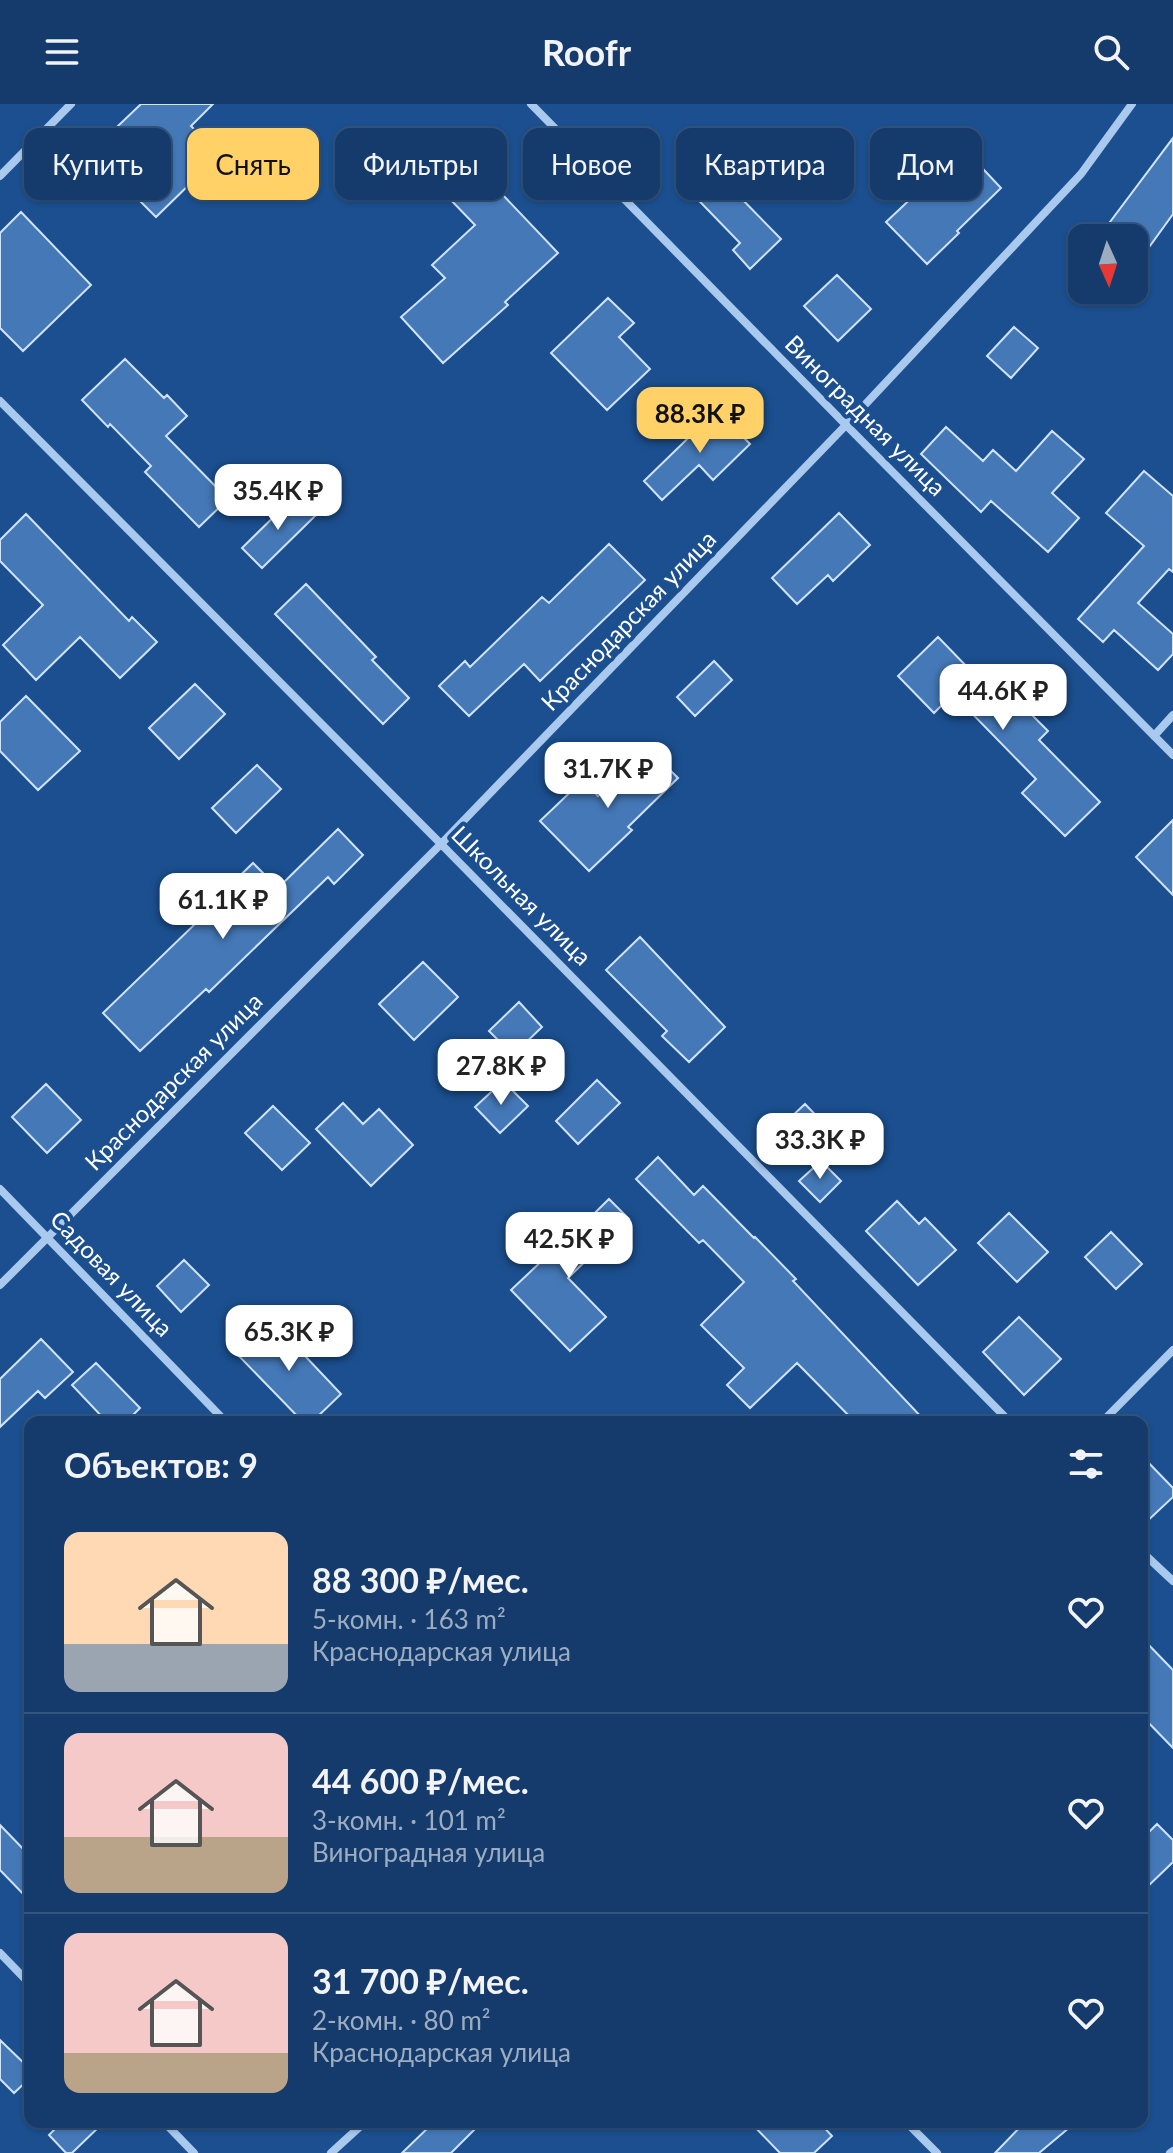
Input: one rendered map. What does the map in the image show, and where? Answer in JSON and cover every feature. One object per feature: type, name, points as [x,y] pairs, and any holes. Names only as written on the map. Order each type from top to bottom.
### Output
[{"type":"street","points":[[0,176],[71,104]]},
{"type":"street","name":"Виноградная улица","points":[[531,104],[1173,755]]},
{"type":"street","name":"Краснодарская улица","points":[[0,1285],[441,844],[846,425],[1081,174],[1132,104]]},
{"type":"street","name":"Школьная улица","points":[[0,401],[1004,1416]]},
{"type":"street","points":[[1154,736],[1173,715]]},
{"type":"street","name":"Садовая улица","points":[[0,1189],[220,1416]]},
{"type":"street","points":[[1108,1416],[1173,1350]]},
{"type":"street","points":[[1148,1558],[1173,1581]]},
{"type":"street","points":[[0,1953],[24,1978]]},
{"type":"street","points":[[170,2128],[194,2153]]},
{"type":"street","points":[[331,2153],[358,2128]]},
{"type":"street","points":[[912,2128],[937,2153]]},
{"type":"building","points":[[141,104],[213,104],[191,126],[193,128],[187,128],[187,187],[156,217],[139,200],[171,200],[171,128],[116,128]]},
{"type":"building","points":[[1173,138],[1173,214],[1148,249],[1148,224],[1110,222]]},
{"type":"building","points":[[982,168],[1001,188],[927,264],[886,222],[909,200],[982,200]]},
{"type":"building","points":[[507,199],[558,253],[505,302],[508,305],[443,363],[401,317],[445,278],[432,265],[475,225],[451,200]]},
{"type":"building","points":[[698,200],[743,200],[781,239],[750,269],[733,250],[740,243]]},
{"type":"building","points":[[21,212],[91,285],[23,351],[0,328],[0,233]]},
{"type":"building","points":[[837,275],[871,309],[838,341],[804,306]]},
{"type":"building","points":[[608,298],[634,323],[619,337],[650,369],[607,410],[551,353]]},
{"type":"building","points":[[1014,327],[1038,348],[1011,378],[987,356]]},
{"type":"building","points":[[125,359],[187,416],[166,436],[228,499],[199,527],[145,472],[151,466],[82,400]]},
{"type":"building","points":[[717,410],[750,444],[713,480],[699,465],[662,500],[644,481]]},
{"type":"building","points":[[946,427],[983,461],[993,450],[1016,471],[1052,431],[1084,459],[1052,493],[1079,518],[1048,552],[991,501],[981,512],[921,454]]},
{"type":"building","points":[[1144,471],[1173,496],[1173,572],[1169,569],[1138,603],[1173,634],[1173,654],[1158,670],[1114,630],[1103,642],[1078,619],[1144,546],[1106,513]]},
{"type":"building","points":[[295,496],[315,516],[262,568],[242,548]]},
{"type":"building","points":[[839,513],[870,545],[833,581],[828,575],[797,604],[772,578]]},
{"type":"building","points":[[26,514],[129,621],[132,617],[157,642],[120,678],[80,637],[36,680],[3,645],[43,605],[0,561],[0,540]]},
{"type":"building","points":[[609,544],[645,580],[540,681],[524,664],[469,716],[439,686],[465,661],[470,667],[542,597],[549,603]]},
{"type":"building","points":[[306,584],[376,657],[372,660],[409,698],[383,724],[275,614]]},
{"type":"building","points":[[938,637],[1005,706],[1014,697],[1048,731],[1039,740],[1100,802],[1065,836],[1022,793],[1036,779],[953,694],[934,713],[898,676]]},
{"type":"building","points":[[714,661],[732,680],[695,716],[677,697]]},
{"type":"building","points":[[195,684],[225,714],[179,759],[149,728]]},
{"type":"building","points":[[26,696],[80,751],[38,790],[0,751],[0,722]]},
{"type":"building","points":[[648,748],[678,778],[628,827],[632,830],[589,871],[540,821],[583,780],[598,796]]},
{"type":"building","points":[[257,765],[281,789],[236,833],[212,808]]},
{"type":"building","points":[[1173,820],[1173,895],[1136,857]]},
{"type":"building","points":[[338,829],[363,855],[334,884],[328,877],[209,992],[206,989],[140,1051],[103,1013],[224,896],[221,894],[253,863],[278,888]]},
{"type":"building","points":[[640,937],[725,1027],[689,1062],[662,1036],[667,1031],[606,970]]},
{"type":"building","points":[[423,962],[458,997],[414,1040],[379,1004]]},
{"type":"building","points":[[519,1002],[542,1027],[513,1055],[489,1031]]},
{"type":"building","points":[[597,1080],[620,1103],[578,1144],[556,1121]]},
{"type":"building","points":[[503,1081],[528,1106],[500,1133],[475,1107]]},
{"type":"building","points":[[46,1084],[81,1120],[47,1153],[12,1117]]},
{"type":"building","points":[[343,1103],[363,1124],[379,1109],[413,1145],[371,1186],[316,1129]]},
{"type":"building","points":[[805,1104],[827,1127],[794,1159],[771,1136]]},
{"type":"building","points":[[273,1106],[310,1143],[282,1170],[245,1133]]},
{"type":"building","points":[[658,1157],[694,1195],[703,1186],[796,1279],[793,1281],[920,1416],[849,1416],[797,1363],[750,1408],[727,1385],[744,1368],[701,1325],[744,1282],[703,1240],[699,1243],[636,1179]]},
{"type":"building","points":[[821,1161],[841,1181],[820,1202],[799,1181]]},
{"type":"building","points":[[609,1199],[629,1219],[568,1278],[606,1317],[570,1351],[511,1290],[547,1256],[549,1258]]},
{"type":"building","points":[[897,1201],[919,1224],[925,1218],[956,1250],[918,1285],[866,1231]]},
{"type":"building","points":[[1009,1213],[1048,1252],[1017,1282],[978,1243]]},
{"type":"building","points":[[1111,1232],[1142,1264],[1116,1289],[1085,1257]]},
{"type":"building","points":[[184,1260],[209,1285],[181,1312],[157,1286]]},
{"type":"building","points":[[1019,1317],[1061,1359],[1024,1395],[983,1352]]},
{"type":"building","points":[[271,1320],[341,1394],[318,1416],[297,1416],[237,1354]]},
{"type":"building","points":[[41,1339],[73,1372],[45,1398],[38,1391],[0,1427],[0,1379]]},
{"type":"building","points":[[96,1363],[140,1408],[132,1416],[101,1416],[72,1385]]},
{"type":"building","points":[[1148,1462],[1173,1488],[1173,1497],[1148,1520]]},
{"type":"building","points":[[1148,1644],[1173,1670],[1173,1748],[1148,1722]]},
{"type":"building","points":[[1157,1824],[1173,1840],[1173,1862],[1148,1886],[1148,1833]]},
{"type":"building","points":[[0,1825],[24,1850],[24,1895],[0,1870]]},
{"type":"building","points":[[0,2040],[24,2063],[24,2084],[14,2093],[0,2079]]},
{"type":"building","points":[[56,2128],[98,2128],[72,2153],[66,2153],[49,2135]]},
{"type":"building","points":[[428,2128],[476,2128],[451,2153],[402,2153]]},
{"type":"building","points":[[756,2128],[825,2128],[832,2136],[814,2153],[780,2153]]},
{"type":"building","points":[[1019,2128],[1069,2128],[1039,2153],[995,2153]]}]
